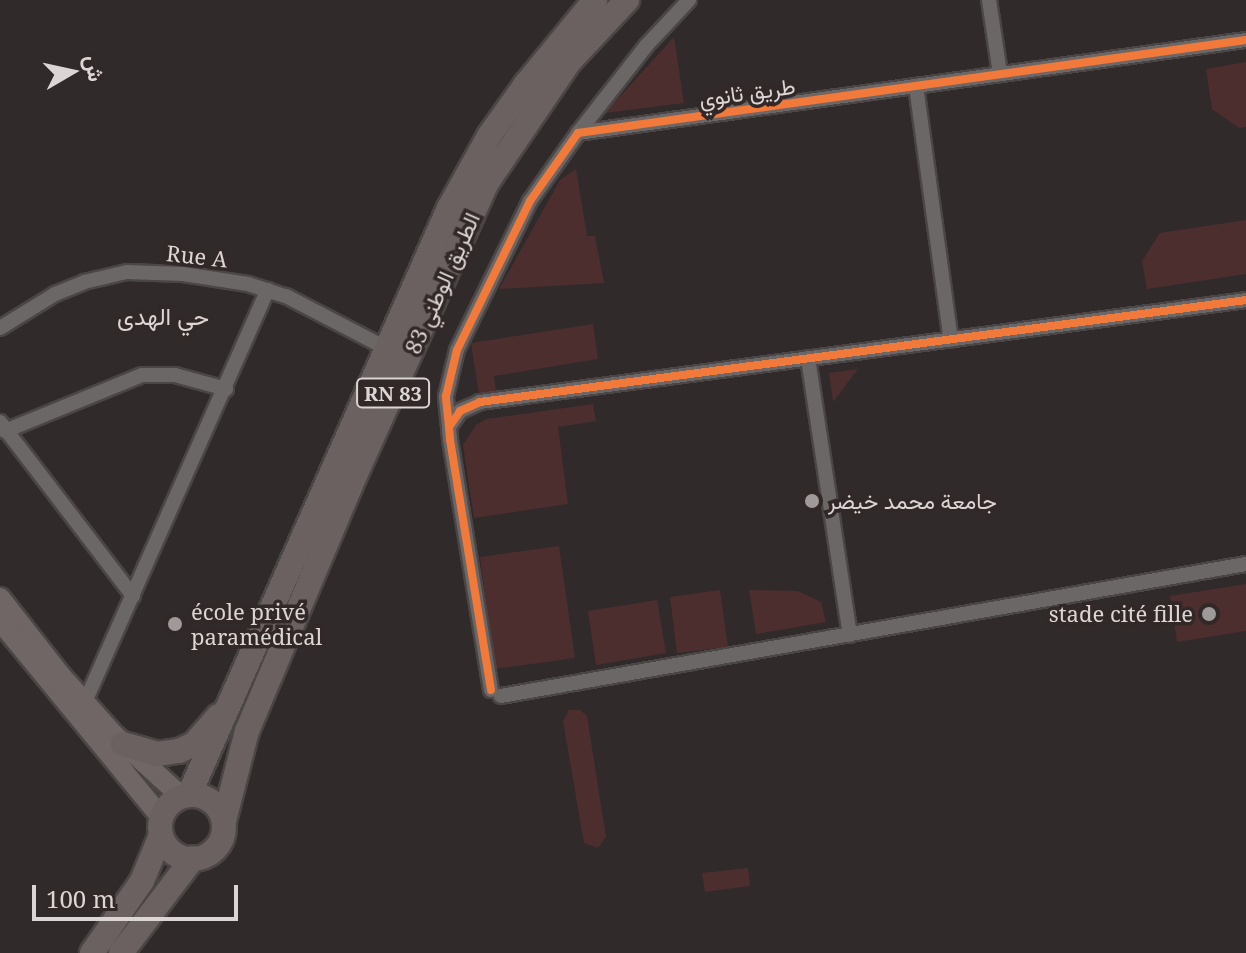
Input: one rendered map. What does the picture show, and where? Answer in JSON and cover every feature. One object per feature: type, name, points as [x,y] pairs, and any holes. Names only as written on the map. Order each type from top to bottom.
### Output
[{"type":"highway","name":"الطريق الوطني 83","points":[[186,796],[207,761],[227,705],[449,208],[489,136],[526,84],[595,0]]},
{"type":"highway","name":"الطريق الوطني 83","points":[[224,821],[247,731],[350,487],[486,184],[569,62],[627,0]]},
{"type":"highway","points":[[123,744],[157,754],[179,751],[194,744],[227,705]]},
{"type":"highway","points":[[92,953],[133,895],[169,804],[186,796],[207,798],[224,821],[223,837],[215,850],[193,858],[121,953]]},
{"type":"highway","points":[[162,827],[171,851],[193,858]]},
{"type":"main road","points":[[0,598],[123,744],[186,796]]},
{"type":"main road","points":[[2,627],[162,827]]},
{"type":"street","points":[[689,0],[646,46],[530,201],[457,350],[446,396],[449,427],[496,693],[850,635],[1246,564]]},
{"type":"street","points":[[989,0],[1000,74]]},
{"type":"street","name":"طريق ثانوي","points":[[578,133],[1246,40]]},
{"type":"street","points":[[916,86],[951,340]]},
{"type":"street","name":"Rue A","points":[[0,328],[55,294],[84,282],[127,272],[183,274],[286,296],[386,348]]},
{"type":"street","points":[[85,702],[268,290]]},
{"type":"street","points":[[449,427],[460,411],[480,402],[1246,300]]},
{"type":"street","points":[[808,358],[850,635]]},
{"type":"street","points":[[133,596],[2,426],[142,375],[175,375],[226,389]]},
{"type":"shaded area","points":[[674,37],[684,103],[605,113]]},
{"type":"shaded area","points":[[1246,62],[1246,127],[1239,128],[1212,109],[1206,69]]},
{"type":"shaded area","points":[[576,169],[587,236],[595,236],[604,283],[499,289],[560,180]]},
{"type":"shaded area","points":[[1246,220],[1246,274],[1147,289],[1142,261],[1160,233]]},
{"type":"shaded area","points":[[593,324],[598,359],[494,376],[496,392],[479,394],[471,343]]},
{"type":"shaded area","points":[[858,369],[833,402],[829,373]]},
{"type":"shaded area","points":[[593,404],[596,421],[558,427],[568,504],[474,518],[463,445],[476,425],[486,419]]},
{"type":"shaded area","points":[[559,546],[575,658],[495,669],[480,557]]},
{"type":"shaded area","name":"stade cité fille","points":[[1246,584],[1246,631],[1177,642],[1170,596]]},
{"type":"shaded area","points":[[720,590],[728,647],[677,653],[670,597]]},
{"type":"shaded area","points":[[749,590],[798,591],[821,602],[826,622],[756,634]]},
{"type":"shaded area","points":[[657,600],[666,653],[596,665],[588,611]]},
{"type":"shaded area","points":[[569,710],[580,710],[587,716],[606,837],[598,848],[584,843],[563,721]]},
{"type":"shaded area","points":[[748,868],[750,886],[705,892],[702,873]]},
{"type":"cycle path","points":[[449,427],[446,396],[457,350],[530,201],[578,133],[1246,40]]},
{"type":"cycle path","points":[[491,690],[450,439],[449,427],[460,411],[480,402],[1246,300]]},
{"type":"place","name":"جامعة محمد خيضر","points":[[812,501]]},
{"type":"place","name":"stade cité fille","points":[[1209,614]]},
{"type":"place","name":"école privé paramédical","points":[[175,624]]},
{"type":"district","name":"حي الهدى","points":[[163,316]]}]
